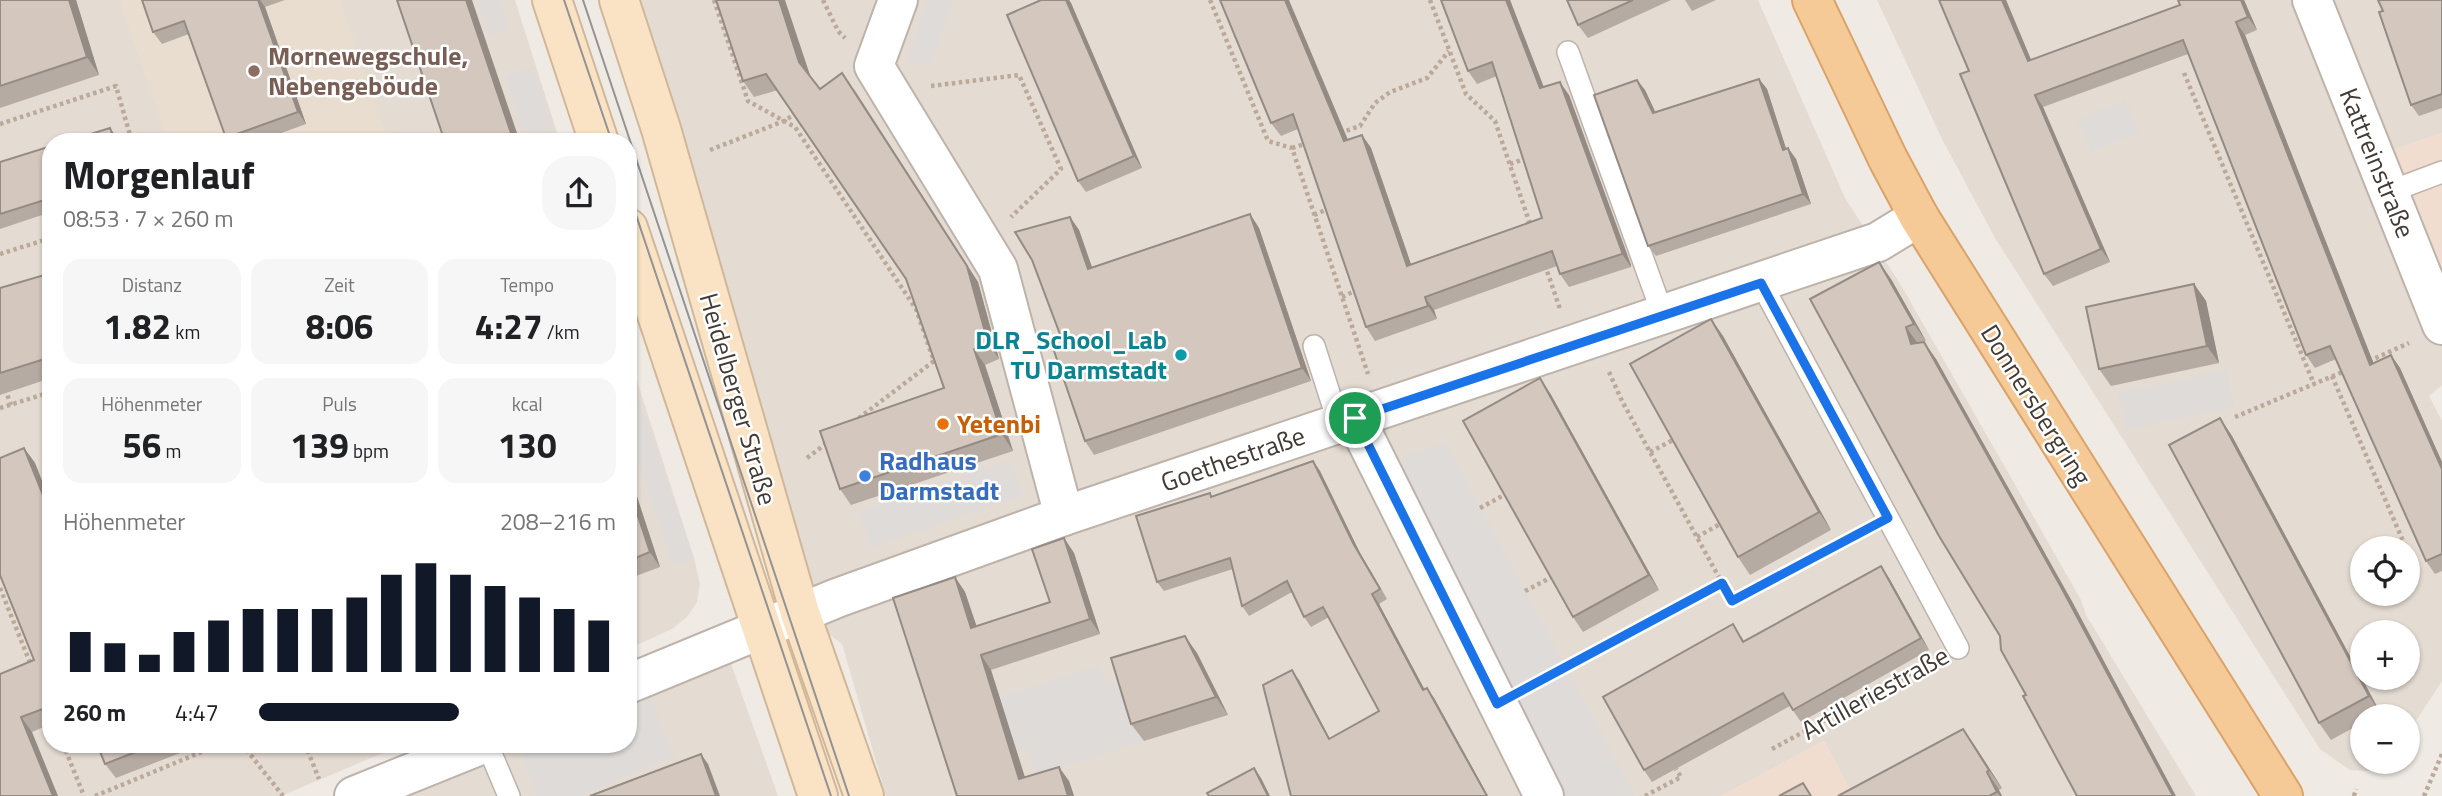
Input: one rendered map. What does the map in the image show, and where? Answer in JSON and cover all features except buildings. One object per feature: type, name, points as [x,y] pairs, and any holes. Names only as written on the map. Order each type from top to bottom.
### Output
[{"type":"main road","points":[[552,0],[596,133]]},
{"type":"main road","name":"Heidelberger Straße","points":[[619,0],[661,129],[800,613],[864,796]]},
{"type":"main road","name":"Donnersbergring","points":[[1812,0],[1888,159],[1919,216],[2285,794]]},
{"type":"main road","name":"Heidelberger Straße","points":[[637,255],[818,796]]},
{"type":"street","points":[[898,0],[874,66],[998,269],[1064,516]]},
{"type":"street","name":"Kattreinstraße","points":[[2312,0],[2389,192],[2430,332]]},
{"type":"street","name":"Goethestraße","points":[[637,680],[800,613],[1355,409],[1761,283],[1878,242],[1919,216]]},
{"type":"street","points":[[1355,409],[1544,796]]},
{"type":"street","points":[[339,792],[458,753]]},
{"type":"lane","points":[[1568,52],[1663,315]]},
{"type":"lane","points":[[2389,192],[2442,172]]},
{"type":"lane","name":"Artilleriestraße","points":[[1761,283],[1958,648]]},
{"type":"lane","points":[[1314,346],[1355,409]]},
{"type":"lane","points":[[489,753],[509,796]]},
{"type":"path","points":[[714,0],[748,101],[795,127],[916,309],[934,360],[849,426]]},
{"type":"path","points":[[1210,0],[1268,141],[1292,148],[1315,141]]},
{"type":"path","points":[[1430,0],[1466,94],[1495,121],[1532,230]]},
{"type":"path","points":[[1338,134],[1360,126],[1375,103],[1390,92],[1427,78],[1449,51]]},
{"type":"path","points":[[2184,73],[2314,384]]},
{"type":"path","points":[[889,91],[1019,75],[1061,169],[983,244]]},
{"type":"path","points":[[0,124],[116,86],[129,133]]},
{"type":"path","points":[[710,150],[784,121],[795,114]]},
{"type":"path","points":[[1292,148],[1342,297],[1355,409]]},
{"type":"path","points":[[1510,164],[1527,158]]},
{"type":"path","points":[[1314,215],[1330,208]]},
{"type":"path","points":[[0,254],[42,241]]},
{"type":"path","points":[[1541,256],[1564,320]]},
{"type":"path","points":[[1342,297],[1358,290]]},
{"type":"path","points":[[2361,365],[2430,332]]},
{"type":"path","points":[[1606,364],[1622,401],[1732,601],[1888,518]]},
{"type":"path","points":[[2235,417],[2351,369]]},
{"type":"path","points":[[2332,376],[2401,536]]},
{"type":"path","points":[[4,384],[11,405]]},
{"type":"path","points":[[0,408],[42,395]]},
{"type":"path","points":[[1650,452],[1675,439]]},
{"type":"path","points":[[807,458],[828,442]]},
{"type":"path","points":[[1480,508],[1506,494]]},
{"type":"path","points":[[1697,537],[1722,523]]},
{"type":"path","points":[[1525,592],[1552,578]]},
{"type":"path","points":[[1497,704],[1722,583]]},
{"type":"path","points":[[0,588],[32,668]]},
{"type":"path","points":[[9,610],[17,606]]},
{"type":"path","name":"Artilleriestraße","points":[[1772,749],[1958,648]]},
{"type":"path","points":[[67,753],[84,796]]},
{"type":"path","points":[[95,796],[199,753]]},
{"type":"path","points":[[249,753],[283,796]]},
{"type":"path","points":[[311,753],[339,792]]},
{"type":"path","points":[[2424,796],[2442,754]]},
{"type":"path","points":[[165,759],[167,766]]},
{"type":"path","points":[[1644,796],[1681,777],[1676,769]]},
{"type":"path","points":[[2354,796],[2356,789]]},
{"type":"shaded area","points":[[0,0],[515,0],[557,133],[42,133],[42,753],[383,753],[281,796],[0,796]]},
{"type":"shaded area","name":"Mornewegschule, Nebengeböude","points":[[119,0],[340,0],[386,133],[165,133]]},
{"type":"shaded area","points":[[477,0],[500,0],[509,28],[489,35]]},
{"type":"shaded area","points":[[619,0],[1758,0],[1845,198],[1902,287],[2081,600],[2086,615],[2196,796],[1853,796],[1824,741],[1721,796],[886,796],[842,644],[800,613]]},
{"type":"shaded area","points":[[928,0],[952,0],[930,65],[907,61]]},
{"type":"shaded area","points":[[1877,0],[2442,0],[2442,133],[2374,156],[2442,325],[2442,385],[2429,396],[2442,421],[2442,681],[2420,715],[2420,704],[2350,704],[2350,770],[2320,749],[1995,238],[1942,139]]},
{"type":"shaded area","points":[[532,67],[553,130],[524,133],[505,76]]},
{"type":"shaded area","points":[[2126,100],[2139,132],[2091,152],[2078,120]]},
{"type":"shaded area","points":[[2442,133],[2442,325],[2374,156]]},
{"type":"shaded area","points":[[2227,370],[2234,407],[2126,429],[2118,393]]},
{"type":"shaded area","points":[[637,381],[700,584],[697,602],[687,617],[672,629],[637,645]]},
{"type":"shaded area","points":[[637,394],[694,558],[674,565],[637,459]]},
{"type":"shaded area","points":[[1446,443],[1635,796],[1567,796],[1397,464],[1409,455]]},
{"type":"shaded area","points":[[1010,461],[1022,496],[871,547],[859,512]]},
{"type":"shaded area","points":[[730,661],[778,796],[402,796],[507,753],[637,753],[637,699]]},
{"type":"shaded area","points":[[1099,665],[1106,683],[1123,678],[1144,741],[1036,776],[1027,748],[1016,751],[998,698]]},
{"type":"shaded area","points":[[650,697],[674,756],[580,796],[538,796],[520,753],[637,753],[637,702]]},
{"type":"shaded area","points":[[1824,741],[1853,796],[1721,796]]},
{"type":"tram line","points":[[564,0],[609,133]]},
{"type":"tram line","points":[[583,0],[627,133]]},
{"type":"tram line","points":[[637,162],[849,796]]},
{"type":"tram line","points":[[637,218],[831,796]]},
{"type":"place","name":"Mornewegschule, Nebengeböude","points":[[254,71]]},
{"type":"place","name":"DLR_School_Lab TU Darmstadt","points":[[1181,355]]},
{"type":"place","name":"Yetenbi","points":[[943,424]]},
{"type":"place","name":"Radhaus Darmstadt","points":[[865,476]]},
{"type":"route","points":[[1761,283],[1888,518],[1732,601],[1722,583],[1497,704],[1355,418],[1761,283]]}]
